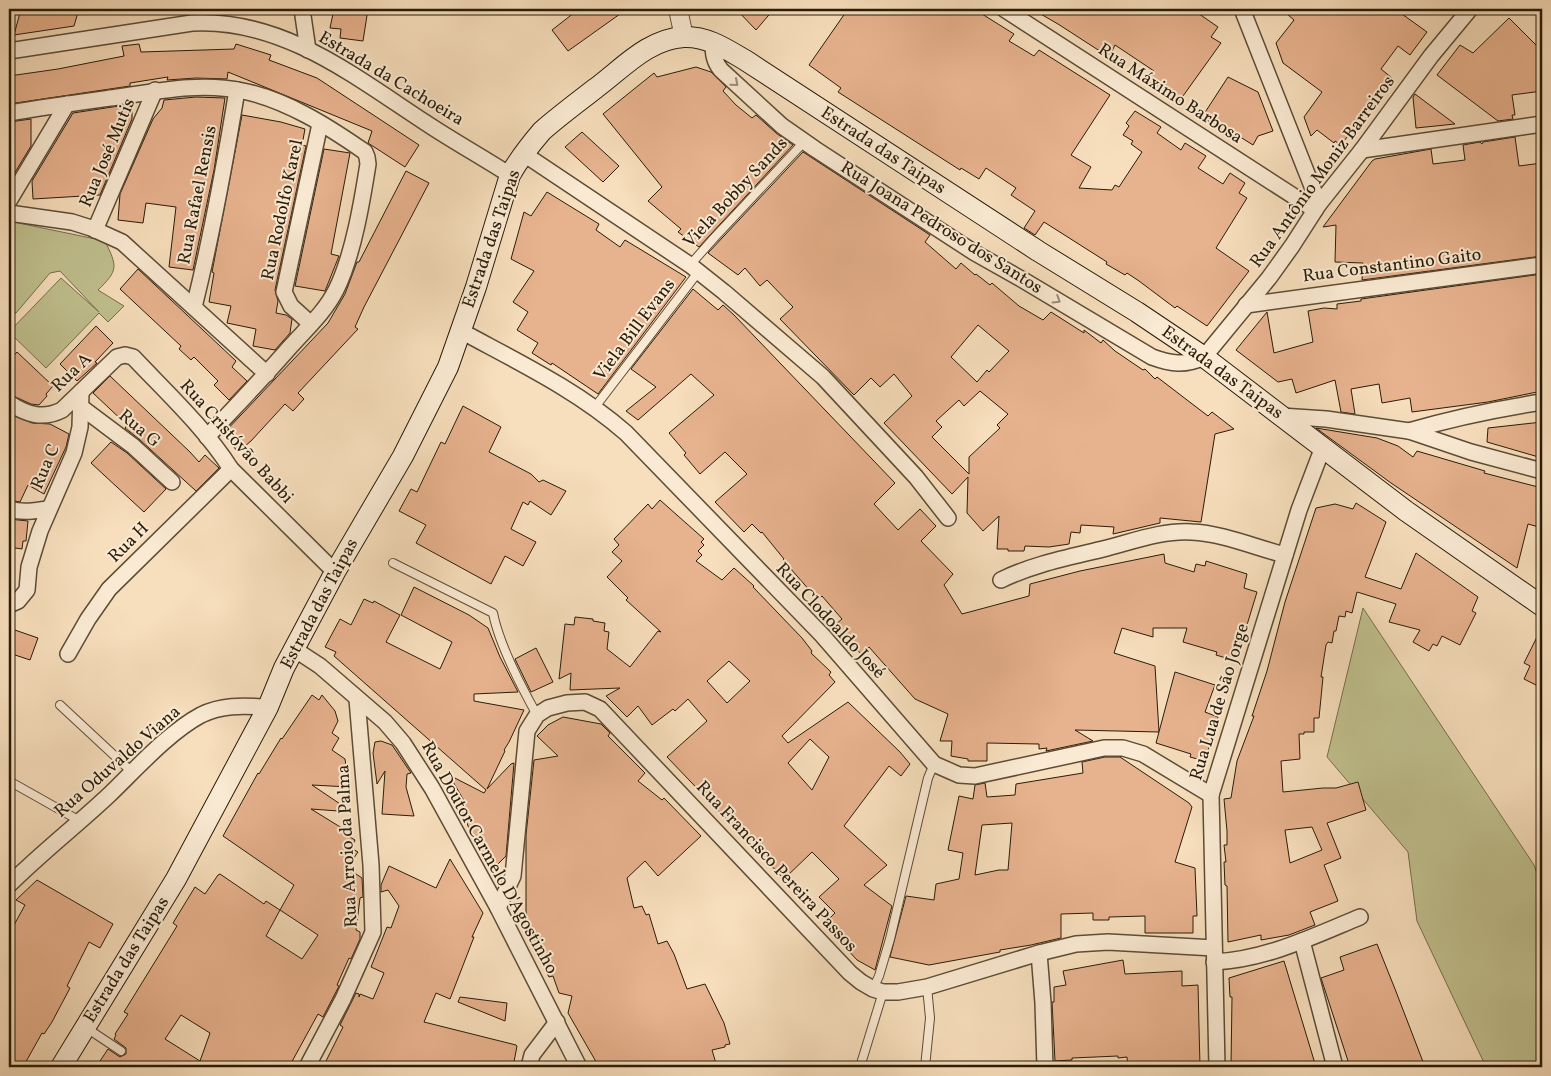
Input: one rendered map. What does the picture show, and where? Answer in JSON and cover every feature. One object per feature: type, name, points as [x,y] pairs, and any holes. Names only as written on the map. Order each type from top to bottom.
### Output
[{"type":"main road","name":"Estrada das Taipas","points":[[61,1067],[176,879],[268,707],[294,649],[335,572],[403,456],[448,368],[510,175],[542,131],[632,58],[660,43],[684,37],[695,38],[713,43],[744,60],[1204,357],[1406,511],[1542,606]]},
{"type":"street","points":[[302,9],[308,50]]},
{"type":"street","points":[[678,9],[684,37]]},
{"type":"street","name":"Rua Máximo Barbosa","points":[[1004,9],[1317,207]]},
{"type":"street","name":"Rua Antônio Moniz Barreiros","points":[[1204,357],[1292,246],[1317,207],[1362,150],[1431,56],[1470,9]]},
{"type":"street","points":[[1246,11],[1317,207]]},
{"type":"street","name":"Estrada da Cachoeira","points":[[9,51],[58,45],[141,30],[210,22],[239,25],[292,41],[339,67],[428,125],[510,175]]},
{"type":"street","name":"Rua Joana Pedroso dos Santos","points":[[713,43],[713,55],[717,66],[782,126],[975,253],[1167,363],[1177,364],[1195,361],[1204,357]]},
{"type":"street","points":[[9,113],[155,90],[201,87],[237,90],[262,96],[293,108],[365,152],[368,164],[356,226],[335,291],[311,324],[267,374],[206,437]]},
{"type":"street","name":"Rua José Mutis","points":[[95,230],[155,90]]},
{"type":"street","name":"Rua Rafael Rensis","points":[[194,307],[208,250],[237,90]]},
{"type":"street","points":[[9,201],[67,104]]},
{"type":"street","name":"Rua Rodolfo Karel","points":[[311,324],[291,306],[284,292],[320,124]]},
{"type":"street","points":[[1362,150],[1542,124]]},
{"type":"street","points":[[524,154],[695,268],[823,377],[916,477],[948,518]]},
{"type":"street","points":[[9,213],[72,222],[122,242],[267,374]]},
{"type":"street","name":"Rua Constantino Gaito","points":[[1246,305],[1542,265]]},
{"type":"street","name":"Rua Clodoaldo José","points":[[461,331],[548,378],[595,407],[626,433],[822,635],[934,764],[959,775],[975,776],[1104,748],[1123,748],[1143,754],[1211,795]]},
{"type":"street","name":"Rua A","points":[[9,403],[29,414],[52,414],[81,399],[117,357],[125,355],[133,357]]},
{"type":"street","name":"Rua Cristóvão Babbi","points":[[133,357],[221,454],[231,469],[335,572]]},
{"type":"street","name":"Rua G","points":[[81,399],[172,482]]},
{"type":"street","name":"Rua C","points":[[9,605],[18,601],[27,590],[32,558],[48,509],[76,446],[80,427],[81,399]]},
{"type":"street","points":[[1409,431],[1455,418],[1542,402]]},
{"type":"street","points":[[1281,416],[1335,420],[1409,431],[1471,452],[1542,471]]},
{"type":"street","name":"Rua Lua de São Jorge","points":[[1217,1067],[1211,795],[1299,510],[1323,447]]},
{"type":"street","name":"Rua H","points":[[68,654],[107,591],[231,469]]},
{"type":"street","points":[[9,509],[24,511],[48,509]]},
{"type":"street","points":[[1001,580],[1014,573],[1038,566],[1164,534],[1192,531],[1213,535],[1285,556]]},
{"type":"street","name":"Rua Doutor Carmelo D'Agostinho","points":[[294,649],[320,666],[385,722],[403,743],[432,788],[498,908],[579,1067]]},
{"type":"street","name":"Rua Arroio da Palma","points":[[307,1067],[343,999],[373,932],[371,865],[357,699]]},
{"type":"street","name":"Rua Francisco Pereira Passos","points":[[537,715],[548,708],[567,703],[585,702],[600,709],[850,973],[861,982],[878,991]]},
{"type":"street","name":"Rua Oduvaldo Viana","points":[[9,885],[169,738],[201,715],[223,707],[268,707]]},
{"type":"street","points":[[498,908],[513,876],[524,751],[527,731],[537,715]]},
{"type":"street","points":[[878,991],[898,992],[927,987],[1039,952],[1076,944],[1108,942],[1214,955],[1224,962],[1270,952],[1360,917]]},
{"type":"street","points":[[1302,941],[1334,1067]]},
{"type":"street","points":[[1039,952],[1045,1067]]},
{"type":"street","points":[[529,1067],[532,1055],[557,1022]]},
{"type":"lane","name":"Viela Bobby Sands","points":[[695,268],[714,238],[804,142]]},
{"type":"lane","name":"Viela Bill Evans","points":[[595,407],[695,268]]},
{"type":"lane","points":[[392,563],[493,613],[496,625],[525,693],[537,715]]},
{"type":"lane","points":[[60,705],[132,772]]},
{"type":"lane","points":[[860,1067],[878,991],[879,976],[890,939],[928,778],[934,764]]},
{"type":"lane","points":[[9,781],[80,821]]},
{"type":"lane","points":[[925,1067],[930,1018],[927,987]]},
{"type":"lane","points":[[85,1028],[121,1051]]},
{"type":"green space","points":[[9,221],[105,241],[114,262],[113,272],[98,290],[124,306],[108,322],[99,313],[46,368],[9,332],[61,278],[99,312],[60,271],[50,273],[16,313],[9,314]]},
{"type":"green space","points":[[1363,608],[1534,865],[1542,887],[1542,1067],[1486,1067],[1417,921],[1408,852],[1327,757]]},
{"type":"building","points":[[21,9],[79,9],[74,26],[14,35]]},
{"type":"building","points":[[334,9],[368,9],[363,41],[340,38],[341,29],[330,28]]},
{"type":"building","points":[[579,9],[627,9],[568,51],[552,30]]},
{"type":"building","points":[[736,9],[774,9],[756,30]]},
{"type":"building","points":[[848,9],[974,9],[1014,34],[1009,41],[1034,56],[1039,50],[1110,95],[1071,155],[1091,167],[1079,188],[1112,190],[1115,185],[1119,187],[1142,152],[1131,144],[1133,141],[1123,135],[1129,126],[1126,123],[1135,111],[1161,127],[1157,133],[1181,150],[1185,143],[1206,156],[1198,168],[1223,184],[1230,173],[1245,183],[1239,193],[1247,198],[1216,248],[1249,271],[1207,326],[1177,306],[1175,308],[1127,273],[1125,275],[1106,264],[1107,262],[1044,222],[1035,235],[1024,228],[1035,211],[1011,195],[1016,188],[986,168],[979,179],[961,168],[960,170],[838,92],[841,88],[809,65]]},
{"type":"building","points":[[1032,9],[1192,9],[1218,27],[1211,37],[1221,43],[1178,103],[1146,81],[1154,71],[1115,45],[1109,57]]},
{"type":"building","points":[[1281,9],[1395,9],[1427,32],[1410,55],[1398,46],[1381,69],[1392,78],[1341,145],[1335,141],[1334,143],[1317,130],[1311,136],[1304,117],[1322,92],[1283,63],[1276,43],[1294,20]]},
{"type":"building","points":[[1509,18],[1542,51],[1542,91],[1512,95],[1515,115],[1512,115],[1513,119],[1498,121],[1437,75],[1460,45],[1473,53]]},
{"type":"building","points":[[139,44],[141,52],[234,49],[236,44],[271,55],[269,60],[317,78],[419,145],[405,167],[368,143],[372,131],[228,72],[227,79],[196,78],[167,80],[168,77],[130,83],[130,86],[9,104],[9,76],[124,56],[122,46]]},
{"type":"building","points":[[696,67],[711,72],[726,87],[723,91],[736,105],[752,118],[756,115],[793,145],[699,247],[678,232],[681,229],[648,201],[662,187],[603,114],[654,73],[657,77]]},
{"type":"building","points":[[1228,77],[1258,92],[1273,131],[1258,136],[1253,145],[1226,128],[1224,131],[1202,117]]},
{"type":"building","points":[[1415,94],[1455,124],[1416,128],[1413,97]]},
{"type":"building","points":[[196,97],[225,98],[214,170],[193,270],[169,267],[176,207],[146,203],[143,223],[118,220],[120,194],[153,119],[162,108],[164,100]]},
{"type":"building","points":[[132,104],[132,119],[100,195],[33,199],[32,181],[73,113]]},
{"type":"building","points":[[242,115],[281,122],[305,129],[302,145],[306,146],[275,290],[278,301],[276,313],[286,315],[292,319],[290,333],[275,350],[253,346],[256,329],[227,323],[231,306],[209,302],[214,273],[212,272]]},
{"type":"building","points":[[31,119],[31,146],[11,179],[9,179],[9,122]]},
{"type":"building","points":[[582,132],[619,166],[603,182],[565,147]]},
{"type":"building","points":[[1515,137],[1519,166],[1542,163],[1542,256],[1362,280],[1363,263],[1335,262],[1336,225],[1323,227],[1372,161],[1431,149],[1433,164],[1465,160],[1463,145],[1480,142],[1482,144],[1483,142]]},
{"type":"building","points":[[324,149],[350,153],[331,254],[339,256],[325,291],[295,286]]},
{"type":"building","points":[[803,152],[930,235],[925,242],[956,269],[961,263],[990,285],[992,283],[1019,306],[1043,320],[1051,312],[1084,333],[1084,330],[1101,343],[1103,340],[1115,351],[1143,370],[1145,369],[1155,379],[1157,377],[1208,416],[1212,412],[1234,429],[1215,434],[1201,522],[1160,518],[1160,523],[1113,534],[1114,527],[1081,525],[1080,533],[1071,532],[1069,544],[1049,547],[1025,546],[1024,551],[997,549],[999,516],[983,531],[967,513],[968,477],[952,494],[884,423],[912,396],[894,374],[880,387],[871,378],[854,395],[780,319],[793,307],[767,280],[760,286],[745,268],[738,275],[708,253]],"holes":[[[978,325],[1009,351],[989,372],[987,370],[977,382],[951,357]],[[980,391],[1008,414],[997,425],[1000,428],[969,457],[969,474],[932,437],[942,427],[936,421],[959,400],[964,406]]]},
{"type":"building","points":[[406,171],[429,183],[364,307],[355,327],[358,329],[298,393],[304,399],[293,411],[285,404],[251,441],[238,452],[223,434],[328,323],[345,294],[357,262],[359,262]]},
{"type":"building","points":[[547,192],[599,224],[596,230],[620,247],[625,240],[686,277],[598,394],[552,363],[551,365],[532,353],[538,343],[517,330],[528,312],[513,302],[534,271],[511,259],[524,212],[531,216]]},
{"type":"building","points":[[138,269],[236,361],[232,367],[247,381],[229,400],[214,385],[218,381],[194,357],[191,360],[179,349],[181,346],[120,289]]},
{"type":"building","points":[[1542,274],[1542,391],[1488,402],[1412,412],[1410,398],[1382,403],[1379,384],[1351,389],[1355,414],[1341,412],[1335,380],[1296,393],[1292,379],[1278,382],[1236,350],[1267,312],[1274,353],[1313,342],[1308,311],[1324,308],[1337,309],[1337,304],[1361,301],[1361,299]]},
{"type":"building","points":[[693,289],[718,310],[723,305],[734,315],[895,483],[874,504],[898,530],[920,509],[936,526],[921,541],[953,574],[944,585],[962,614],[1029,596],[1030,584],[1080,571],[1164,554],[1165,563],[1194,572],[1196,564],[1205,566],[1206,561],[1247,574],[1244,588],[1257,592],[1236,661],[1216,655],[1217,652],[1183,642],[1187,628],[1153,628],[1153,637],[1122,628],[1114,653],[1155,666],[1159,732],[1075,730],[1093,741],[1046,751],[1047,748],[1039,749],[1039,744],[987,743],[987,761],[968,761],[968,759],[951,756],[952,741],[940,741],[948,714],[915,699],[869,647],[862,655],[835,625],[842,619],[822,596],[818,600],[783,560],[762,532],[752,524],[744,532],[715,502],[747,474],[725,452],[700,474],[669,433],[714,395],[691,374],[638,420],[626,411],[656,387],[631,369]]},
{"type":"building","points":[[96,326],[113,343],[95,362],[97,363],[77,381],[60,364]]},
{"type":"building","points":[[17,352],[53,386],[39,405],[31,404],[9,394],[9,361]]},
{"type":"building","points":[[110,376],[199,462],[205,455],[219,468],[196,491],[125,428],[127,425],[93,393]]},
{"type":"building","points":[[463,406],[501,427],[489,452],[531,474],[539,482],[543,480],[566,491],[551,515],[530,501],[528,505],[523,502],[511,529],[536,542],[523,566],[505,556],[491,584],[416,543],[426,525],[399,511],[411,489],[417,492],[441,442],[445,444]]},
{"type":"building","points":[[9,414],[32,423],[50,424],[69,434],[66,447],[44,494],[28,485],[20,502],[9,500]]},
{"type":"building","points":[[1542,422],[1542,458],[1487,442],[1488,428]]},
{"type":"building","points":[[1316,428],[1377,438],[1398,446],[1413,457],[1417,451],[1485,471],[1484,473],[1542,488],[1542,526],[1528,524],[1517,568],[1391,483]]},
{"type":"building","points":[[111,442],[127,453],[166,489],[144,512],[91,463]]},
{"type":"building","points":[[660,500],[704,539],[701,542],[704,545],[698,551],[702,555],[696,561],[722,580],[734,568],[754,586],[802,638],[812,651],[811,653],[831,672],[829,675],[835,682],[782,736],[788,743],[848,702],[910,764],[901,776],[889,766],[844,826],[887,865],[864,885],[892,906],[875,970],[857,960],[824,924],[835,913],[819,897],[839,879],[812,852],[784,879],[667,757],[707,721],[688,699],[675,711],[673,709],[652,725],[638,706],[627,717],[606,696],[620,688],[570,690],[571,673],[559,679],[565,624],[574,625],[575,617],[593,619],[593,621],[605,623],[604,631],[609,632],[607,649],[630,667],[658,631],[661,632],[626,600],[628,598],[607,577],[622,561],[612,552],[619,545],[614,539],[648,504],[652,509]],"holes":[[[729,661],[750,681],[727,703],[707,681]],[[810,739],[829,757],[812,790],[788,763]]]},
{"type":"building","points":[[1356,503],[1386,522],[1365,577],[1401,589],[1416,553],[1478,597],[1472,611],[1476,613],[1460,645],[1442,636],[1437,646],[1433,644],[1429,651],[1413,642],[1420,630],[1389,622],[1396,604],[1357,592],[1352,613],[1346,611],[1345,617],[1339,616],[1332,643],[1328,642],[1326,645],[1321,677],[1323,677],[1319,718],[1314,718],[1314,732],[1299,734],[1300,759],[1281,761],[1283,792],[1336,788],[1358,782],[1366,810],[1327,823],[1341,858],[1324,865],[1338,901],[1310,912],[1315,925],[1289,935],[1261,940],[1261,935],[1228,942],[1227,886],[1225,885],[1224,862],[1226,862],[1224,845],[1227,845],[1227,831],[1224,799],[1231,798],[1237,761],[1254,716],[1252,716],[1267,671],[1285,602],[1316,508],[1335,504],[1353,509]],"holes":[[[1312,827],[1322,850],[1290,863],[1285,830]]]},
{"type":"building","points":[[9,519],[28,521],[26,541],[23,541],[22,549],[9,547]]},
{"type":"building","points":[[414,587],[469,615],[488,628],[518,692],[474,694],[474,701],[524,710],[487,789],[514,763],[506,856],[496,866],[485,858],[469,828],[459,805],[466,804],[449,775],[484,793],[486,790],[334,656],[336,652],[325,647],[340,619],[351,625],[364,599],[373,603],[374,601],[400,615],[386,642],[440,669],[452,642],[401,615]]},
{"type":"building","points":[[1542,627],[1542,678],[1538,686],[1524,679],[1530,666],[1524,663]]},
{"type":"building","points":[[9,628],[38,638],[30,660],[9,653]]},
{"type":"building","points":[[536,648],[553,682],[531,692],[515,659]]},
{"type":"building","points":[[1175,672],[1215,685],[1205,712],[1218,717],[1205,761],[1190,757],[1191,754],[1156,743]]},
{"type":"building","points":[[312,695],[319,700],[322,695],[335,711],[338,721],[332,733],[339,738],[332,750],[345,759],[349,787],[312,785],[352,812],[311,809],[350,833],[348,836],[355,840],[351,848],[358,852],[347,868],[362,878],[363,897],[360,898],[356,930],[360,932],[360,939],[351,959],[349,958],[337,985],[339,986],[323,1017],[318,1014],[289,1067],[96,1067],[108,1049],[120,1057],[126,1054],[126,1048],[114,1039],[115,1034],[128,1014],[124,1012],[177,926],[173,923],[195,887],[205,894],[220,874],[264,904],[266,901],[280,910],[294,885],[223,836],[258,773]],"holes":[[[280,910],[318,935],[302,959],[266,936]],[[181,1015],[210,1033],[200,1061],[165,1039]]]},
{"type":"building","points":[[563,717],[601,724],[610,733],[608,736],[645,773],[638,781],[662,800],[664,798],[701,836],[658,876],[645,861],[627,878],[634,908],[642,906],[646,915],[649,914],[658,944],[667,941],[687,989],[705,984],[724,1023],[730,1044],[712,1050],[717,1067],[599,1067],[568,1013],[572,996],[559,993],[553,976],[549,977],[534,949],[528,928],[526,911],[526,835],[534,760],[558,756],[537,736],[548,725]]},
{"type":"building","points":[[381,741],[392,745],[411,773],[407,774],[406,787],[414,816],[382,814],[385,771],[377,784],[373,753],[375,742]]},
{"type":"building","points":[[1105,757],[1120,757],[1189,803],[1192,807],[1175,862],[1195,868],[1197,916],[1193,916],[1193,933],[1145,933],[1145,916],[1109,917],[1109,920],[1093,920],[1093,913],[1061,914],[1061,938],[929,965],[890,957],[906,896],[934,900],[936,884],[959,879],[963,853],[948,850],[959,796],[973,799],[975,785],[985,783],[987,797],[1015,795],[1016,784],[1083,773],[1082,762]],"holes":[[[1012,823],[1008,870],[975,875],[982,825]]]},
{"type":"building","points":[[450,859],[483,913],[472,937],[474,937],[450,999],[436,993],[424,1022],[516,1045],[513,1067],[323,1067],[343,1027],[340,1025],[356,993],[359,994],[359,997],[360,994],[373,999],[384,973],[371,967],[387,927],[391,928],[399,906],[388,890],[381,892],[381,885],[389,866],[436,888]]},
{"type":"building","points":[[37,880],[113,924],[100,948],[89,942],[67,986],[70,988],[52,1022],[44,1034],[42,1033],[23,1067],[9,1067],[9,934],[25,905],[16,900]]},
{"type":"building","points":[[1377,944],[1425,1067],[1350,1067],[1321,978],[1344,970],[1340,957]]},
{"type":"building","points":[[1123,960],[1125,974],[1182,971],[1182,986],[1198,985],[1200,1067],[1128,1067],[1127,1057],[1118,1058],[1118,1056],[1072,1058],[1072,1060],[1055,1061],[1052,1002],[1054,1002],[1054,987],[1066,985],[1063,971]]},
{"type":"building","points":[[1284,961],[1316,1067],[1231,1067],[1232,997],[1230,997],[1229,978]]},
{"type":"building","points":[[460,997],[507,1003],[505,1021],[458,1002]]}]
